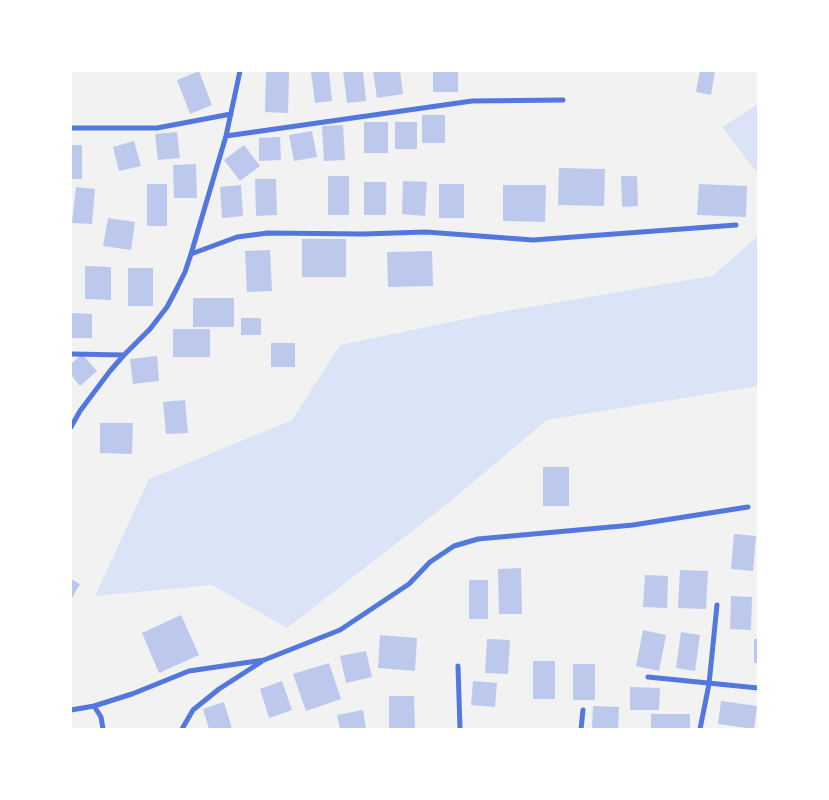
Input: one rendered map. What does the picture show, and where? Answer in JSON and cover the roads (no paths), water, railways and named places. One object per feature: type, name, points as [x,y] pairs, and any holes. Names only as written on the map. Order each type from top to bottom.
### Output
[{"type":"street","points":[[71,427],[80,410],[110,370],[150,329],[167,307],[185,272],[226,136],[240,71]]},
{"type":"street","points":[[226,136],[472,101],[563,100]]},
{"type":"street","points":[[71,128],[157,128],[231,114]]},
{"type":"street","points":[[191,254],[237,237],[268,233],[363,234],[426,232],[534,240],[736,225]]},
{"type":"street","points":[[71,354],[124,355]]},
{"type":"street","points":[[182,729],[192,710],[219,689],[264,660],[340,630],[409,584],[430,562],[454,546],[478,539],[633,525],[748,507]]},
{"type":"street","points":[[700,729],[709,684],[717,605]]},
{"type":"street","points":[[71,710],[94,706],[132,694],[189,671],[264,660]]},
{"type":"street","points":[[458,666],[460,729]]},
{"type":"street","points":[[648,677],[758,688]]},
{"type":"street","points":[[94,706],[101,716],[103,729]]},
{"type":"street","points":[[581,729],[583,710]]}]
